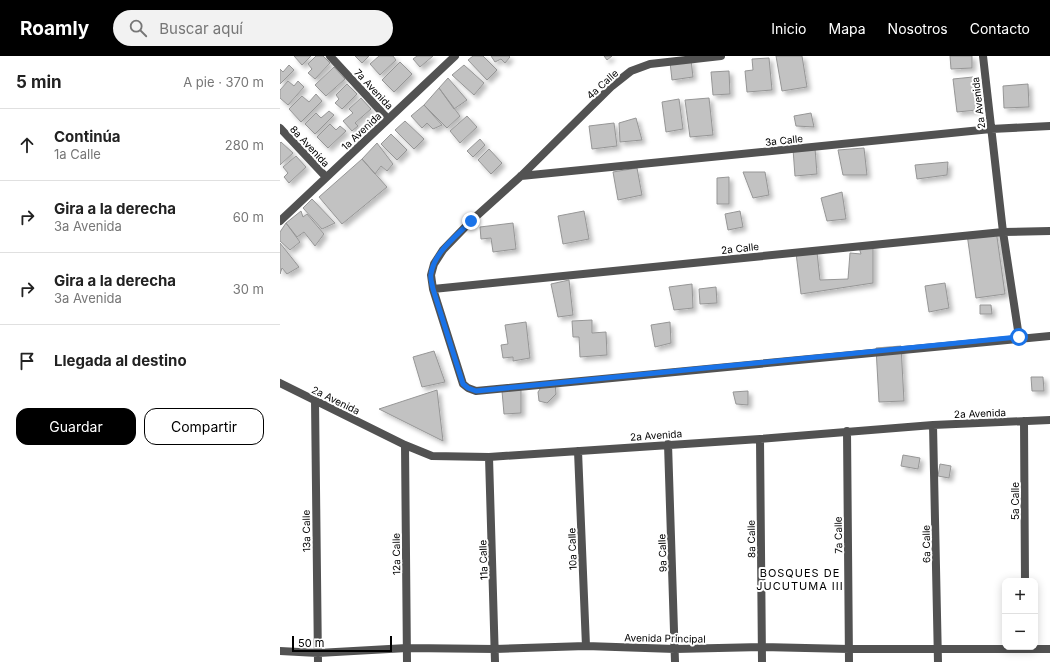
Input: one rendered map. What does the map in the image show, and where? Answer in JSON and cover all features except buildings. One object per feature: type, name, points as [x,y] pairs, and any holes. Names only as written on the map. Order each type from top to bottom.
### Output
[{"type":"street","name":"7a Avenida","points":[[330,56],[388,119]]},
{"type":"street","name":"1a Avenida","points":[[280,221],[455,56]]},
{"type":"street","name":"4a Calle","points":[[721,56],[650,64],[631,71],[612,86],[521,176],[471,221],[443,250],[434,264],[431,275],[433,289],[463,384],[476,391],[1019,337]]},
{"type":"street","name":"2a Avenida","points":[[983,56],[1004,232],[1019,337]]},
{"type":"street","name":"3a Calle","points":[[521,176],[992,129],[1050,126]]},
{"type":"street","name":"8a Avenida","points":[[280,128],[326,178]]},
{"type":"street","name":"2a Calle","points":[[433,289],[1004,232],[1050,231]]},
{"type":"street","points":[[1019,337],[1050,336]]},
{"type":"street","name":"2a Avenida","points":[[280,383],[405,445],[432,456],[489,457],[760,439],[933,425],[1050,420]]},
{"type":"street","name":"13a Calle","points":[[314,400],[318,662]]},
{"type":"street","name":"5a Calle","points":[[1024,421],[1025,578]]},
{"type":"street","name":"6a Calle","points":[[933,425],[938,662]]},
{"type":"street","name":"7a Calle","points":[[847,431],[850,662]]},
{"type":"street","name":"8a Calle","points":[[760,439],[762,662]]},
{"type":"street","name":"9a Calle","points":[[668,444],[675,662]]},
{"type":"street","name":"12a Calle","points":[[405,445],[407,662]]},
{"type":"street","name":"10a Calle","points":[[578,451],[586,646]]},
{"type":"street","name":"11a Calle","points":[[489,457],[496,649],[495,662]]},
{"type":"street","name":"Avenida Principal","points":[[280,651],[318,653],[408,648],[496,649],[586,646],[675,649],[762,647],[849,649],[1002,648]]},
{"type":"street","name":"Avenida Principal","points":[[1038,648],[1050,649]]},
{"type":"district","name":"BOSQUES DE JUCUTUMA III","points":[[800,579]]},
{"type":"route","points":[[471,221],[443,250],[434,264],[431,275],[433,289],[463,384],[476,391],[1019,337]]}]
